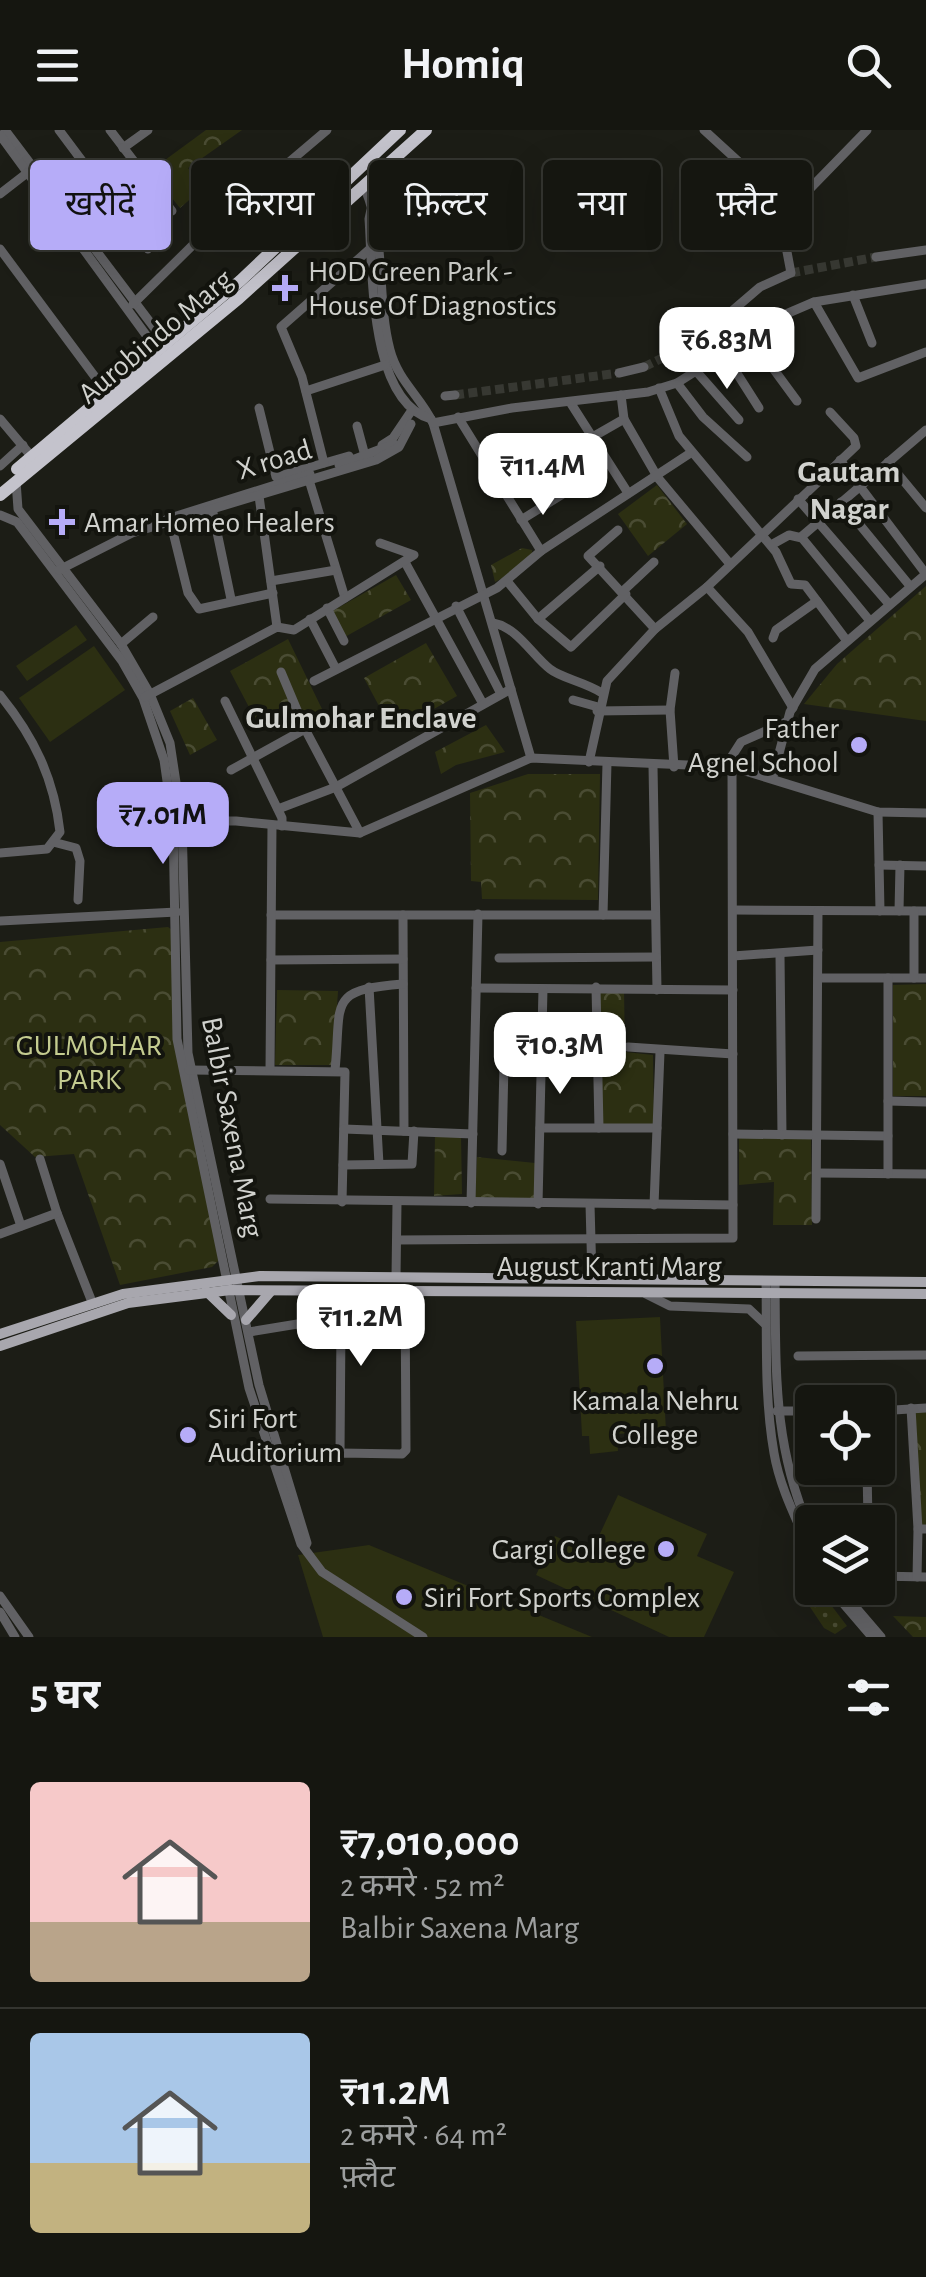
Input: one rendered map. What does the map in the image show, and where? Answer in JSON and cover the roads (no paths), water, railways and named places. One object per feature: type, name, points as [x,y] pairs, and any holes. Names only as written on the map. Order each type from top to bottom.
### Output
[{"type":"highway","name":"Aurobindo Marg","points":[[0,484],[107,393],[133,361],[161,346],[240,281],[400,130]]},
{"type":"highway","name":"Aurobindo Marg","points":[[394,160],[426,130]]},
{"type":"highway","points":[[406,160],[437,130]]},
{"type":"highway","name":"Aurobindo Marg","points":[[0,495],[93,421],[369,184]]},
{"type":"main road","name":"August Kranti Marg","points":[[0,1334],[123,1294],[396,1277],[592,1278],[926,1294]]},
{"type":"main road","name":"August Kranti Marg","points":[[0,1346],[128,1304],[235,1285],[271,1291],[639,1290],[926,1282]]},
{"type":"main road","points":[[248,1326],[271,1291]]},
{"type":"main road","points":[[206,1292],[230,1315]]},
{"type":"street","points":[[58,130],[81,160]]},
{"type":"street","points":[[110,130],[132,160]]},
{"type":"street","points":[[123,148],[148,130]]},
{"type":"street","points":[[132,304],[203,235],[326,130]]},
{"type":"street","points":[[704,130],[737,160]]},
{"type":"street","points":[[812,187],[867,130]]},
{"type":"street","points":[[2,133],[27,173],[161,346]]},
{"type":"street","points":[[2,133],[30,170]]},
{"type":"street","points":[[0,194],[27,173]]},
{"type":"street","points":[[365,188],[369,198]]},
{"type":"street","points":[[0,250],[107,393]]},
{"type":"street","points":[[91,250],[161,346]]},
{"type":"street","points":[[324,463],[306,391],[280,326],[369,250]]},
{"type":"street","points":[[60,569],[132,533],[213,512],[386,456],[407,437],[413,416],[385,365],[371,250]]},
{"type":"street","points":[[381,250],[390,351],[404,386],[432,421],[494,623],[506,692]]},
{"type":"street","points":[[698,341],[760,286],[791,273],[787,250]]},
{"type":"street","points":[[876,257],[926,250]]},
{"type":"street","points":[[413,416],[432,421],[660,388],[677,383],[814,302],[924,284],[926,295]]},
{"type":"street","points":[[853,295],[872,343]]},
{"type":"street","points":[[814,302],[861,379],[926,352]]},
{"type":"street","points":[[750,337],[797,401]]},
{"type":"street","points":[[724,353],[759,408]]},
{"type":"street","points":[[306,391],[385,365]]},
{"type":"street","points":[[619,373],[644,367]]},
{"type":"street","points":[[696,371],[740,420]]},
{"type":"street","points":[[677,383],[703,417],[747,457]]},
{"type":"street","points":[[660,388],[670,422],[692,452],[762,533],[791,584],[806,585],[847,641]]},
{"type":"street","points":[[621,396],[624,419],[658,478],[730,564]]},
{"type":"street","points":[[570,402],[628,493]]},
{"type":"street","points":[[259,408],[276,477],[364,452],[393,438],[413,416]]},
{"type":"street","points":[[589,762],[607,681],[655,628],[706,587],[857,442],[830,412]]},
{"type":"street","name":"X road","points":[[132,533],[378,452],[396,443],[413,416]]},
{"type":"street","points":[[458,417],[542,551]]},
{"type":"street","points":[[502,490],[591,434],[624,419]]},
{"type":"street","points":[[0,420],[32,457]]},
{"type":"street","points":[[357,426],[364,452]]},
{"type":"street","points":[[771,545],[786,536],[801,537],[926,430]]},
{"type":"street","points":[[0,466],[23,445]]},
{"type":"street","points":[[314,681],[485,594],[542,551],[692,452]]},
{"type":"street","points":[[773,776],[793,708],[820,663],[926,574],[840,460]]},
{"type":"street","points":[[888,462],[926,508]]},
{"type":"street","points":[[521,520],[592,476]]},
{"type":"street","points":[[308,480],[345,598]]},
{"type":"street","name":"Balbir Saxena Marg","points":[[16,481],[20,519],[122,644],[174,759],[188,1070],[235,1285]]},
{"type":"street","points":[[259,496],[278,627]]},
{"type":"street","points":[[798,499],[889,604]]},
{"type":"street","points":[[841,502],[910,586]]},
{"type":"street","points":[[213,512],[230,600]]},
{"type":"street","points":[[0,515],[20,519]]},
{"type":"street","points":[[171,524],[188,593],[199,609],[273,593]]},
{"type":"street","points":[[618,530],[588,556],[655,628]]},
{"type":"street","points":[[801,537],[870,621]]},
{"type":"street","points":[[147,696],[278,627],[294,630],[406,564],[412,552],[380,542]]},
{"type":"street","points":[[507,580],[538,619],[571,647],[654,562]]},
{"type":"street","points":[[406,564],[483,704]]},
{"type":"street","points":[[538,619],[600,566]]},
{"type":"street","name":"Balbir Saxena Marg","points":[[60,569],[147,696]]},
{"type":"street","points":[[271,581],[336,570]]},
{"type":"street","points":[[706,587],[748,632],[793,708]]},
{"type":"street","points":[[774,638],[776,630],[817,601]]},
{"type":"street","points":[[456,606],[506,692],[531,758]]},
{"type":"street","points":[[327,608],[344,641]]},
{"type":"street","points":[[122,644],[153,617]]},
{"type":"street","points":[[310,619],[336,668]]},
{"type":"street","points":[[494,623],[508,628],[555,674],[583,680],[602,693]]},
{"type":"street","points":[[282,672],[304,729],[360,833]]},
{"type":"street","points":[[674,673],[670,710],[674,767]]},
{"type":"street","points":[[278,809],[336,787],[506,692]]},
{"type":"street","points":[[0,694],[41,755],[55,792],[60,832],[47,850],[0,852]]},
{"type":"street","points":[[573,700],[598,709],[670,710]]},
{"type":"street","points":[[225,701],[278,809],[271,915],[270,1070]]},
{"type":"street","points":[[397,1240],[733,1238],[729,768],[741,742],[788,721]]},
{"type":"street","points":[[231,770],[304,729]]},
{"type":"street","points":[[177,821],[360,833],[531,758],[729,768],[773,776],[878,812],[926,813]]},
{"type":"street","points":[[603,915],[608,763]]},
{"type":"street","points":[[653,766],[657,990]]},
{"type":"street","points":[[878,812],[880,911]]},
{"type":"street","points":[[52,842],[76,848],[80,861],[78,900]]},
{"type":"street","points":[[879,865],[926,866]]},
{"type":"street","points":[[899,911],[900,865]]},
{"type":"street","points":[[733,910],[926,912]]},
{"type":"street","points":[[816,1218],[818,911]]},
{"type":"street","points":[[1,916],[178,912]]},
{"type":"street","points":[[914,912],[914,978]]},
{"type":"street","points":[[343,1165],[415,1163],[409,1131],[402,914]]},
{"type":"street","points":[[471,1203],[478,914]]},
{"type":"street","points":[[271,915],[656,915]]},
{"type":"street","points":[[733,956],[818,950]]},
{"type":"street","points":[[780,955],[782,1135]]},
{"type":"street","points":[[499,958],[656,956]]},
{"type":"street","points":[[271,960],[403,959]]},
{"type":"street","points":[[818,978],[926,978]]},
{"type":"street","points":[[888,978],[888,1174]]},
{"type":"street","points":[[335,1070],[343,1000],[359,987],[403,984]]},
{"type":"street","points":[[369,986],[379,1164]]},
{"type":"street","points":[[596,986],[599,1128]]},
{"type":"street","points":[[476,988],[733,990]]},
{"type":"street","points":[[538,1204],[544,989]]},
{"type":"street","points":[[502,1151],[505,1020],[543,1018]]},
{"type":"street","points":[[628,1048],[733,1054]]},
{"type":"street","points":[[654,1204],[660,1052]]},
{"type":"street","points":[[188,1070],[335,1070],[346,1074],[342,1202]]},
{"type":"street","points":[[888,1101],[926,1102]]},
{"type":"street","points":[[540,1128],[657,1128]]},
{"type":"street","points":[[344,1129],[472,1134]]},
{"type":"street","points":[[733,1134],[888,1136]]},
{"type":"street","points":[[40,1159],[92,1302]]},
{"type":"street","points":[[0,1164],[21,1226]]},
{"type":"street","points":[[818,1174],[926,1174]]},
{"type":"street","points":[[270,1199],[733,1205]]},
{"type":"street","points":[[396,1277],[397,1202]]},
{"type":"street","points":[[590,1204],[592,1278]]},
{"type":"street","points":[[0,1234],[58,1212]]},
{"type":"street","points":[[235,1285],[230,1315],[248,1388],[279,1462]]},
{"type":"street","points":[[235,1285],[279,1462],[305,1547],[322,1572],[423,1637]]},
{"type":"street","points":[[771,1286],[766,1327],[774,1456],[795,1517]]},
{"type":"street","points":[[771,1286],[783,1456],[801,1505]]},
{"type":"street","points":[[279,1462],[340,1453],[402,1454],[406,1450],[405,1290]]},
{"type":"street","points":[[639,1290],[670,1306],[749,1309],[766,1327]]},
{"type":"street","points":[[248,1326],[328,1319],[340,1325],[340,1453]]},
{"type":"street","points":[[798,1356],[926,1355]]},
{"type":"street","points":[[895,1576],[922,1577],[922,1529],[911,1408]]},
{"type":"street","points":[[895,1409],[926,1408]]},
{"type":"street","points":[[778,1412],[795,1412]]},
{"type":"street","points":[[0,1596],[29,1637]]},
{"type":"street","points":[[845,1605],[872,1637]]},
{"type":"street","points":[[854,1605],[881,1637]]},
{"type":"street","points":[[0,1612],[15,1637]]},
{"type":"tunnel","points":[[791,273],[876,257]]},
{"type":"tunnel","points":[[644,367],[697,341]]},
{"type":"tunnel","points":[[455,395],[619,373]]},
{"type":"place","name":"HOD Green Park - House Of Diagnostics","points":[[285,288]]},
{"type":"place","name":"Amar Homeo Healers","points":[[62,522]]},
{"type":"place","name":"Father Agnel School","points":[[859,745]]},
{"type":"place","name":"Kamala Nehru College","points":[[655,1366]]},
{"type":"place","name":"Siri Fort Auditorium","points":[[188,1435]]},
{"type":"place","name":"Gargi College","points":[[666,1549]]},
{"type":"place","name":"Siri Fort Sports Complex","points":[[404,1597]]},
{"type":"district","name":"Gautam Nagar","points":[[849,490]]},
{"type":"district","name":"Gulmohar Enclave","points":[[361,717]]},
{"type":"park label","name":"GULMOHAR PARK","points":[[89,1062]]}]
